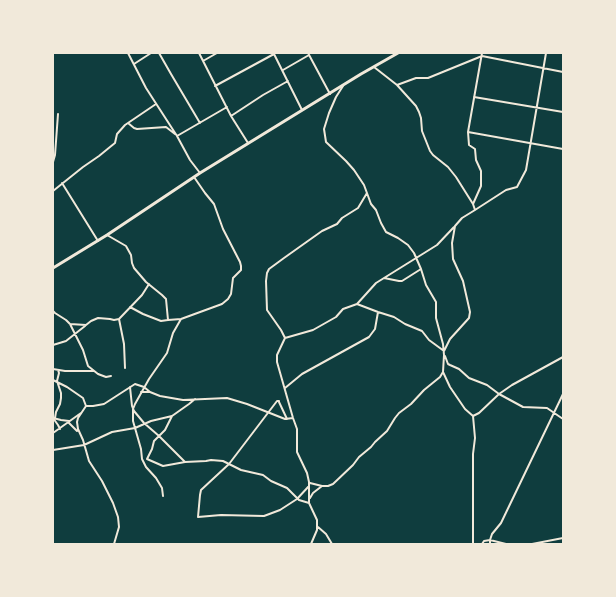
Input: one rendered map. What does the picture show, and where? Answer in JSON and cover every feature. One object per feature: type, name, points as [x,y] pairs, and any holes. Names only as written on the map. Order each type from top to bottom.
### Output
[{"type":"main road","points":[[53,268],[98,241],[200,173],[374,66],[398,53]]},
{"type":"street","points":[[128,53],[146,88],[190,160],[200,173]]},
{"type":"street","points":[[134,64],[151,53]]},
{"type":"street","points":[[159,53],[200,123]]},
{"type":"street","points":[[198,53],[231,116],[249,144]]},
{"type":"street","points":[[203,61],[217,53]]},
{"type":"street","points":[[216,86],[274,53],[302,110]]},
{"type":"street","points":[[311,544],[317,530],[317,520],[309,499],[309,482],[305,467],[297,452],[297,429],[276,362],[277,354],[285,338],[313,330],[336,317],[343,309],[357,304],[376,283],[437,245],[462,218],[506,190],[516,187],[526,170],[546,53]]},
{"type":"street","points":[[283,70],[308,54],[330,94]]},
{"type":"street","points":[[397,85],[416,78],[428,78],[482,54],[563,72]]},
{"type":"street","points":[[473,204],[481,186],[481,171],[476,160],[475,149],[469,145],[468,132],[482,54]]},
{"type":"street","points":[[374,66],[397,85],[416,106],[421,118],[422,131],[430,151],[456,176],[475,210]]},
{"type":"street","points":[[231,116],[288,81]]},
{"type":"street","points":[[309,482],[322,486],[328,486],[338,480],[359,457],[371,448],[387,431],[395,418],[440,377],[443,372],[444,351],[436,318],[436,302],[426,285],[414,253],[408,245],[386,232],[376,210],[371,204],[364,185],[354,170],[326,142],[324,129],[329,113],[336,97],[344,85]]},
{"type":"street","points":[[474,97],[563,112]]},
{"type":"street","points":[[53,191],[115,143],[117,134],[128,123],[156,104]]},
{"type":"street","points":[[176,135],[227,107]]},
{"type":"street","points":[[53,162],[58,114]]},
{"type":"street","points":[[128,123],[137,129],[166,127],[176,135]]},
{"type":"street","points":[[468,132],[563,149]]},
{"type":"street","points":[[130,307],[161,321],[181,318],[222,304],[231,294],[233,278],[240,272],[240,262],[223,229],[214,204],[204,193],[194,177]]},
{"type":"street","points":[[62,183],[98,241]]},
{"type":"street","points":[[285,338],[267,310],[266,281],[269,269],[322,231],[337,224],[342,218],[358,208],[367,193]]},
{"type":"street","points":[[444,351],[450,339],[470,318],[463,281],[453,259],[452,243],[455,226]]},
{"type":"street","points":[[107,235],[126,246],[131,255],[134,268],[148,284],[166,299],[168,320]]},
{"type":"street","points":[[384,278],[402,281],[421,269]]},
{"type":"street","points":[[53,345],[66,341],[91,320],[98,318],[114,320],[119,319],[142,295],[148,284]]},
{"type":"street","points":[[357,304],[394,317],[405,324],[422,331],[429,340],[444,351]]},
{"type":"street","points":[[53,310],[70,324],[83,350],[88,366],[98,374],[106,377],[111,376]]},
{"type":"street","points":[[285,388],[302,374],[369,337],[375,329],[378,312]]},
{"type":"street","points":[[133,409],[141,392],[167,352],[173,333],[181,318]]},
{"type":"street","points":[[119,319],[124,344],[125,368]]},
{"type":"street","points":[[70,324],[86,325]]},
{"type":"street","points":[[444,355],[448,364],[459,369],[469,378],[487,385],[499,394],[523,407],[547,408],[563,419]]},
{"type":"street","points":[[473,416],[479,414],[499,394],[512,385],[563,357]]},
{"type":"street","points":[[53,369],[65,371],[93,370]]},
{"type":"street","points":[[58,370],[59,373],[57,381],[61,398],[54,418],[60,429]]},
{"type":"street","points":[[443,372],[450,387],[465,409],[473,416],[475,438],[473,454],[473,544]]},
{"type":"street","points":[[53,380],[57,381],[83,398],[86,406]]},
{"type":"street","points":[[86,406],[104,404],[135,384],[160,396],[183,400],[227,398],[285,419],[293,418]]},
{"type":"street","points":[[130,386],[133,421],[141,449],[142,459],[150,473],[156,478],[162,488],[163,496]]},
{"type":"street","points":[[141,392],[150,392]]},
{"type":"street","points":[[490,544],[492,534],[501,523],[563,394]]},
{"type":"street","points":[[53,450],[84,445],[112,432],[135,428],[151,421],[172,416],[196,399]]},
{"type":"street","points":[[287,419],[278,401],[276,402],[229,464],[201,490],[198,516],[264,516],[280,510],[297,499],[309,486]]},
{"type":"street","points":[[86,406],[78,418],[77,426],[89,461],[102,481],[118,517],[119,527],[114,544]]},
{"type":"street","points":[[133,409],[145,424],[160,436],[185,462]]},
{"type":"street","points":[[53,433],[82,412]]},
{"type":"street","points":[[144,464],[152,449],[154,441],[165,430],[172,416]]},
{"type":"street","points":[[54,418],[69,422],[80,433]]},
{"type":"street","points":[[147,458],[163,466],[185,462],[211,460],[223,461],[241,470],[263,475],[271,481],[287,488],[297,499],[310,503]]},
{"type":"street","points":[[309,499],[313,493],[322,486]]},
{"type":"street","points":[[317,527],[326,534],[332,544]]},
{"type":"street","points":[[532,544],[563,538]]},
{"type":"street","points":[[482,544],[484,541],[490,540],[506,544]]}]
